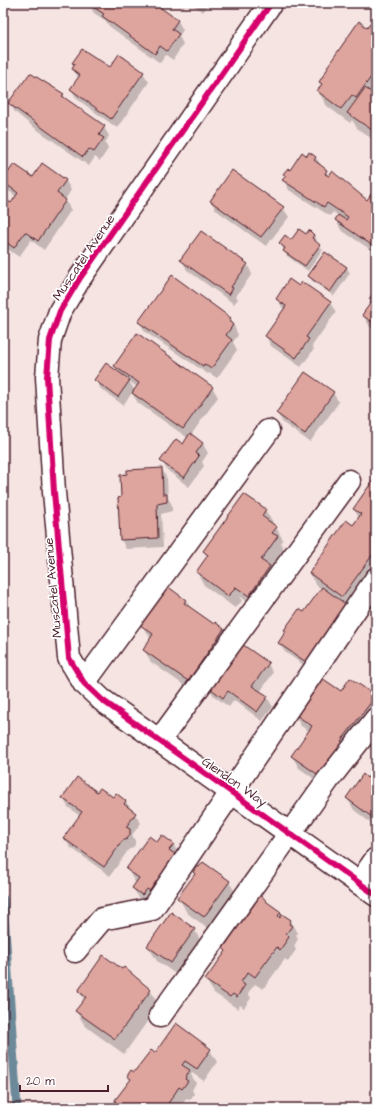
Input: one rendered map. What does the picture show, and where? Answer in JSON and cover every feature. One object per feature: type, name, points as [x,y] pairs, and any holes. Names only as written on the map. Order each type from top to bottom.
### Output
[{"type":"street","name":"Muscatel Avenue","points":[[84,683],[69,658],[66,633],[54,492],[48,385],[50,340],[60,311],[80,278],[271,3]]},
{"type":"street","points":[[84,683],[268,431]]},
{"type":"street","points":[[159,741],[349,481]]},
{"type":"street","points":[[74,952],[102,919],[152,909],[376,579]]},
{"type":"street","name":"Glendon Way","points":[[84,683],[102,700],[368,889]]},
{"type":"street","points":[[160,1016],[328,780],[376,719]]},
{"type":"street","points":[[368,889],[376,859]]},
{"type":"building","points":[[87,3],[154,3],[178,20],[172,29],[179,34],[167,51],[160,46],[155,54],[102,16],[104,14]]},
{"type":"building","points":[[373,20],[376,23],[376,70],[356,98],[352,95],[341,109],[317,91],[322,84],[319,82],[328,68],[327,67],[359,21],[367,28]]},
{"type":"building","points":[[82,49],[110,67],[119,54],[144,72],[111,119],[70,89],[80,75],[72,69],[75,64],[72,63]]},
{"type":"building","points":[[30,73],[64,94],[62,96],[105,126],[99,135],[104,138],[94,152],[89,149],[83,157],[8,103]]},
{"type":"building","points":[[365,88],[376,95],[375,132],[347,113]]},
{"type":"building","points":[[302,152],[307,156],[309,152],[316,157],[314,160],[327,170],[325,174],[329,176],[332,171],[367,200],[376,187],[376,241],[373,246],[335,220],[338,215],[346,220],[348,217],[327,203],[324,207],[282,180],[286,176],[283,174],[288,168],[290,170]]},
{"type":"building","points":[[42,163],[66,180],[57,193],[66,200],[38,241],[25,232],[14,248],[3,240],[3,198],[11,203],[18,193],[3,182],[3,180],[14,164],[33,177]]},
{"type":"building","points":[[232,170],[284,207],[261,237],[210,201]]},
{"type":"building","points":[[299,229],[306,234],[309,230],[314,235],[312,238],[320,245],[305,266],[283,251],[285,248],[279,243],[285,235],[291,240]]},
{"type":"building","points":[[201,231],[248,264],[231,287],[233,288],[229,295],[180,260]]},
{"type":"building","points":[[325,252],[347,267],[330,292],[308,276]]},
{"type":"building","points":[[172,275],[231,318],[229,321],[233,325],[226,335],[232,340],[211,369],[204,364],[203,366],[138,322]]},
{"type":"building","points":[[289,279],[299,286],[302,282],[331,302],[306,337],[309,339],[296,358],[265,336],[286,306],[276,299]]},
{"type":"building","points":[[376,289],[376,325],[362,315],[372,301],[369,299]]},
{"type":"building","points":[[137,333],[213,387],[183,429],[132,393],[139,383],[114,366]]},
{"type":"building","points":[[106,363],[130,380],[118,397],[94,380]]},
{"type":"building","points":[[305,372],[334,392],[305,434],[276,413]]},
{"type":"building","points":[[190,433],[203,443],[196,453],[199,456],[184,478],[160,461],[176,439],[183,444]]},
{"type":"building","points":[[162,468],[163,494],[167,494],[167,502],[157,504],[158,538],[120,540],[118,498],[121,497],[120,475],[127,474],[127,470]]},
{"type":"building","points":[[376,476],[376,550],[342,597],[309,573],[346,520],[353,525],[361,514],[353,509]]},
{"type":"building","points":[[244,494],[266,509],[262,516],[277,527],[272,533],[278,536],[261,560],[270,566],[249,596],[234,586],[236,588],[228,596],[196,572],[208,555],[203,551]]},
{"type":"building","points":[[167,586],[186,600],[184,603],[214,624],[215,622],[224,629],[188,681],[143,650],[153,634],[140,625]]},
{"type":"building","points":[[322,587],[347,605],[306,662],[278,643],[286,631],[284,630],[299,609],[304,612]]},
{"type":"building","points":[[239,642],[269,663],[252,686],[268,696],[257,712],[228,691],[223,698],[207,686]]},
{"type":"building","points":[[319,676],[341,691],[350,678],[376,696],[341,741],[343,742],[320,776],[291,756],[312,726],[293,713]]},
{"type":"building","points":[[376,766],[376,820],[346,798],[363,774],[367,778]]},
{"type":"building","points":[[77,777],[97,792],[100,788],[113,797],[116,793],[126,801],[124,804],[136,813],[126,827],[130,829],[130,835],[126,840],[123,840],[104,867],[63,838],[82,812],[62,798]]},
{"type":"building","points":[[162,835],[174,844],[169,850],[178,856],[152,892],[147,889],[142,895],[132,888],[139,878],[126,869],[149,836],[157,842]]},
{"type":"building","points":[[203,862],[230,881],[204,917],[177,898],[195,874],[193,872],[197,866],[199,867]]},
{"type":"building","points":[[262,896],[267,902],[281,912],[278,916],[280,918],[282,914],[291,920],[289,924],[292,926],[286,934],[289,937],[280,950],[277,947],[255,977],[248,972],[241,982],[245,985],[237,997],[233,994],[230,997],[205,980],[226,951],[223,948],[228,941],[227,940],[243,917],[244,918],[257,897]]},
{"type":"building","points":[[171,912],[195,929],[171,963],[147,946]]},
{"type":"building","points":[[103,955],[122,969],[124,967],[151,990],[115,1039],[75,1011],[86,997],[78,991]]},
{"type":"building","points":[[176,1023],[211,1049],[197,1069],[185,1061],[182,1065],[190,1070],[185,1079],[188,1081],[182,1089],[179,1087],[165,1108],[123,1108],[116,1105],[115,1100],[131,1079],[127,1076],[131,1070],[134,1072],[151,1050],[155,1053]]},
{"type":"waterway","points":[[3,899],[17,1108]]},
{"type":"cycle path","points":[[271,3],[80,278],[60,311],[50,340],[47,377],[54,492],[69,658],[84,683],[102,700],[376,895]]}]
